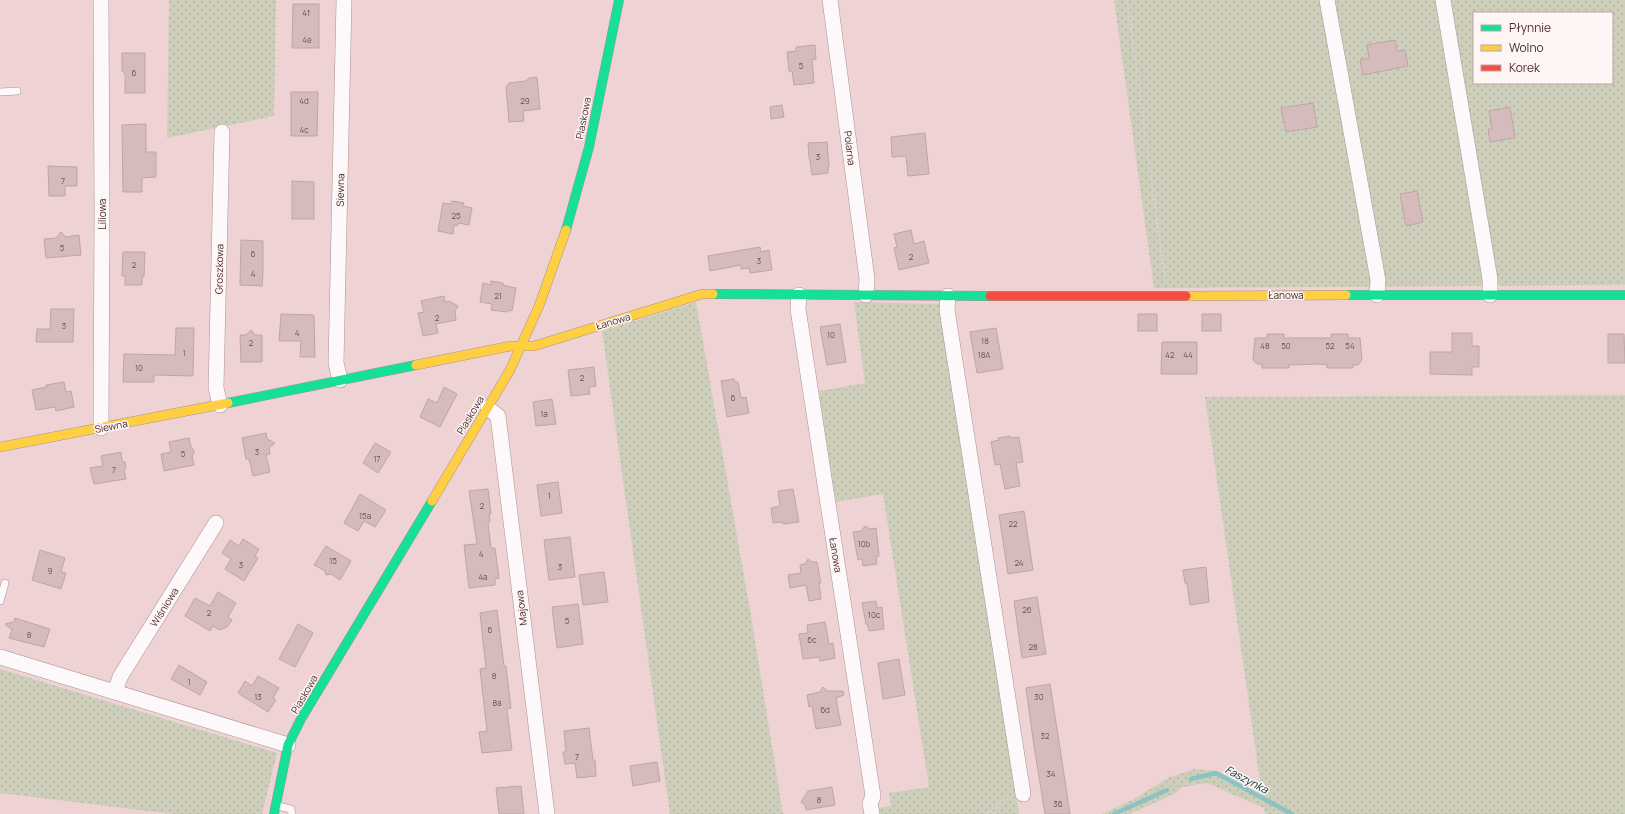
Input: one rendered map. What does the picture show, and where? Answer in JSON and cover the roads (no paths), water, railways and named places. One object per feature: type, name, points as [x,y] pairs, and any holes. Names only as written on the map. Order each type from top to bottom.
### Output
[{"type":"street","name":"Liliowa","points":[[101,0],[101,428]]},
{"type":"street","name":"Siewna","points":[[340,380],[336,363],[344,0]]},
{"type":"street","name":"Piaskowa","points":[[275,810],[288,745],[301,719],[488,408],[522,346],[561,247],[578,194],[619,0]]},
{"type":"street","name":"Polarna","points":[[830,0],[867,279],[866,295]]},
{"type":"street","points":[[1327,0],[1378,280],[1377,295]]},
{"type":"street","points":[[1443,0],[1490,279],[1490,295]]},
{"type":"street","name":"Groszkowa","points":[[220,405],[216,388],[222,132]]},
{"type":"street","name":"Łanowa","points":[[522,346],[534,346],[702,294],[948,296],[1625,295]]},
{"type":"street","name":"Łanowa","points":[[799,295],[798,310],[873,796],[870,804],[872,814]]},
{"type":"street","points":[[948,296],[947,310],[1022,789]]},
{"type":"street","name":"Siewna","points":[[0,447],[220,405],[511,346],[522,346]]},
{"type":"street","name":"Majowa","points":[[488,408],[498,416],[546,814]]},
{"type":"street","name":"Wiśniowa","points":[[115,692],[120,677],[216,523]]},
{"type":"street","points":[[0,657],[288,745]]},
{"type":"lane","points":[[0,92],[17,92]]},
{"type":"lane","points":[[0,601],[5,583]]},
{"type":"lane","points":[[275,810],[291,809],[292,814]]},
{"type":"waterway","name":"Faszynka","points":[[1191,779],[1216,773],[1292,814]]},
{"type":"waterway","name":"Faszynka","points":[[1114,814],[1167,790]]}]
